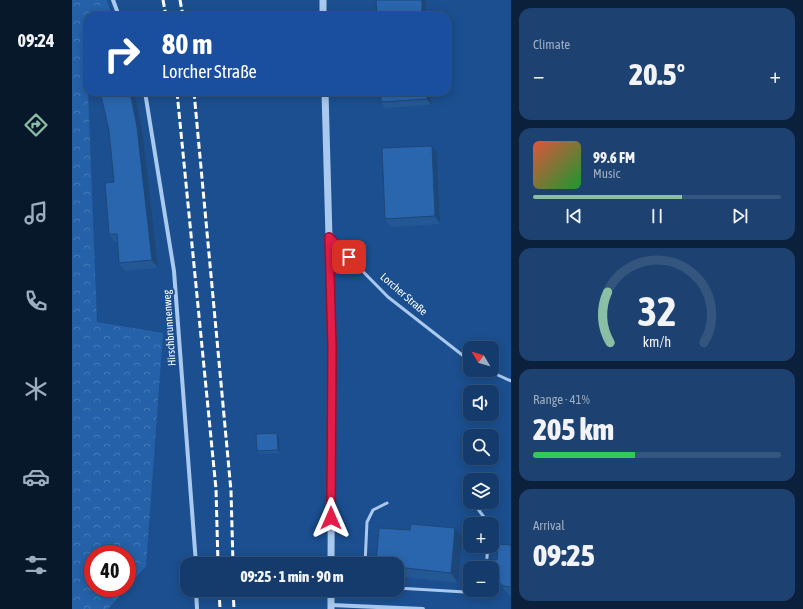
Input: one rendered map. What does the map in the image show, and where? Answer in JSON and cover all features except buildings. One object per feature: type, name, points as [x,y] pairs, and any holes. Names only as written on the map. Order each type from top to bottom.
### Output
[{"type":"street","points":[[113,0],[118,12]]},
{"type":"street","points":[[323,0],[323,12]]},
{"type":"street","name":"Hirschbrunnenweg","points":[[146,96],[174,271],[195,557]]},
{"type":"street","points":[[325,96],[332,347],[331,557]]},
{"type":"street","points":[[196,597],[197,609]]},
{"type":"street","points":[[331,607],[423,609]]},
{"type":"lane","name":"Lorcher Straße","points":[[329,237],[388,297],[463,356]]},
{"type":"lane","points":[[499,376],[511,381]]},
{"type":"lane","points":[[365,557],[367,522],[372,510],[388,503]]},
{"type":"lane","points":[[478,509],[485,517]]},
{"type":"lane","points":[[404,588],[463,592]]},
{"type":"green space","points":[[72,0],[107,0],[111,12],[84,12],[84,96],[88,96],[97,322],[163,333],[146,566],[136,578],[136,545],[84,545],[84,597],[119,597],[108,609],[72,609]]},
{"type":"railway","points":[[163,0],[165,12]]},
{"type":"railway","points":[[180,0],[182,12]]},
{"type":"railway","points":[[177,96],[216,489],[218,557]]},
{"type":"railway","points":[[194,96],[231,491],[233,557]]},
{"type":"railway","points":[[219,597],[220,609]]},
{"type":"railway","points":[[233,597],[234,609]]},
{"type":"route","points":[[331,518],[332,347],[329,237],[349,257]]}]
